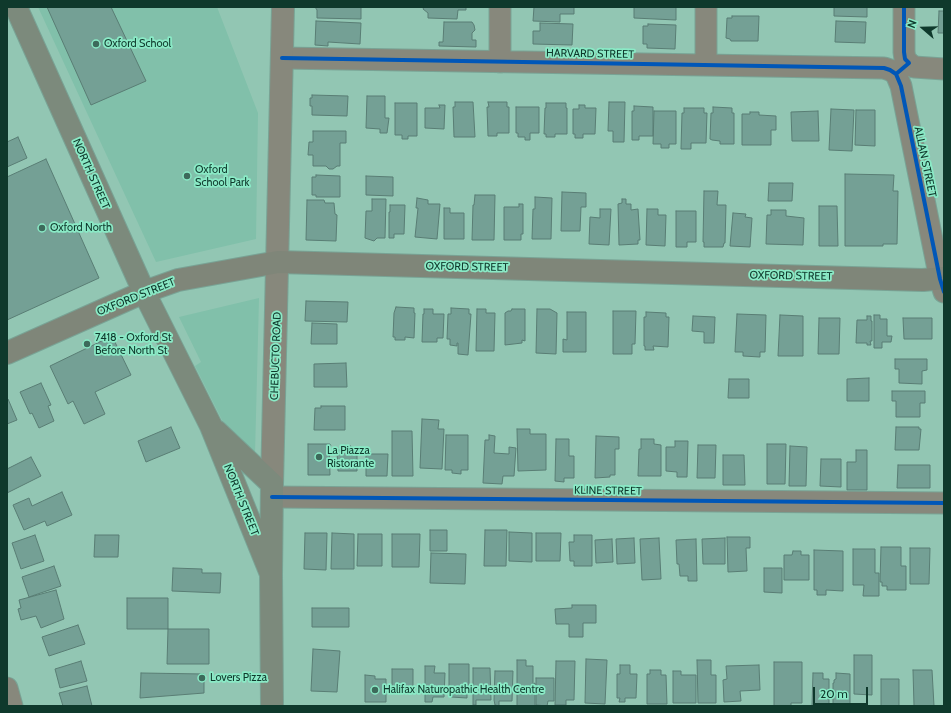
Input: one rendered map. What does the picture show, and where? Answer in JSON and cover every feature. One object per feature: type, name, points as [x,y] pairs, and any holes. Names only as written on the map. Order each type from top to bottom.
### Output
[{"type":"main road","name":"NORTH STREET","points":[[16,7],[144,292],[210,426],[271,574]]},
{"type":"main road","name":"OXFORD STREET","points":[[7,353],[144,292],[178,280],[278,262],[923,280],[943,283]]},
{"type":"main road","name":"NORTH STREET","points":[[210,426],[272,490]]},
{"type":"main road","name":"CHEBUCTO ROAD","points":[[272,490],[272,706]]},
{"type":"street","name":"CHEBUCTO ROAD","points":[[272,490],[283,7]]},
{"type":"street","points":[[500,7],[500,62]]},
{"type":"street","points":[[706,7],[706,65]]},
{"type":"street","name":"ALLAN STREET","points":[[904,7],[905,59],[900,86],[943,283]]},
{"type":"street","name":"HARVARD STREET","points":[[282,58],[884,68],[890,70],[920,68],[944,69]]},
{"type":"street","name":"KLINE STREET","points":[[272,490],[944,503]]},
{"type":"street","points":[[7,688],[12,706]]},
{"type":"green space","name":"Oxford School Park","points":[[38,7],[217,7],[258,113],[256,239],[156,262]]},
{"type":"green space","points":[[259,298],[255,454],[222,420],[195,366],[201,362],[179,317]]},
{"type":"building","name":"Oxford School","points":[[47,7],[111,7],[146,81],[91,105]]},
{"type":"building","points":[[315,7],[361,7],[361,19],[317,18],[317,10]]},
{"type":"building","points":[[424,7],[466,7],[466,10],[458,10],[457,19],[428,18],[428,13],[423,9]]},
{"type":"building","points":[[534,7],[574,7],[574,14],[560,14],[560,22],[533,21]]},
{"type":"building","points":[[634,7],[676,7],[676,20],[634,18]]},
{"type":"building","points":[[834,7],[867,7],[867,17],[834,16]]},
{"type":"building","points":[[939,11],[944,11],[944,33],[938,33]]},
{"type":"building","points":[[732,16],[759,16],[758,41],[731,41],[730,39],[726,38],[727,18],[732,18]]},
{"type":"building","points":[[316,21],[361,23],[360,44],[328,42],[328,46],[315,45]]},
{"type":"building","points":[[836,21],[866,22],[865,43],[835,42]]},
{"type":"building","points":[[444,22],[472,22],[475,30],[472,33],[472,40],[476,40],[476,47],[439,46],[439,42],[443,42]]},
{"type":"building","points":[[540,23],[573,24],[572,45],[533,44],[533,31],[540,31]]},
{"type":"building","points":[[648,24],[676,25],[675,49],[647,48],[647,44],[643,44],[643,26],[648,26]]},
{"type":"building","points":[[312,95],[348,96],[347,116],[312,115],[310,98],[312,98]]},
{"type":"building","points":[[367,96],[385,96],[385,118],[389,118],[387,133],[380,133],[380,129],[366,128]]},
{"type":"building","points":[[455,102],[473,102],[475,137],[454,137],[453,107],[455,107]]},
{"type":"building","points":[[488,102],[507,102],[507,107],[509,107],[509,133],[497,133],[497,136],[488,136]]},
{"type":"building","points":[[609,102],[625,102],[624,142],[613,142],[613,131],[608,131]]},
{"type":"building","points":[[395,103],[417,103],[417,136],[408,136],[408,139],[402,139],[402,135],[395,135]]},
{"type":"building","points":[[546,103],[566,103],[567,134],[555,134],[555,137],[546,137],[546,134],[544,134]]},
{"type":"building","points":[[439,105],[445,105],[444,129],[425,128],[425,108],[440,108]]},
{"type":"building","points":[[579,105],[585,105],[585,108],[596,108],[595,134],[583,134],[583,138],[575,138],[575,134],[573,134],[573,109],[579,109]]},
{"type":"building","points":[[634,106],[653,107],[653,136],[639,136],[639,140],[632,140],[632,111],[634,111]]},
{"type":"building","points":[[516,107],[539,107],[539,133],[530,133],[530,140],[525,140],[525,137],[518,137],[518,133],[516,133]]},
{"type":"building","points":[[713,107],[732,108],[732,113],[734,113],[734,144],[720,144],[720,141],[710,139],[711,113],[713,113]]},
{"type":"building","points":[[684,108],[704,108],[704,113],[707,113],[706,143],[691,143],[691,149],[681,149],[682,113],[684,113]]},
{"type":"building","points":[[831,109],[854,110],[852,151],[829,150]]},
{"type":"building","points":[[856,110],[875,110],[875,146],[855,145]]},
{"type":"building","points":[[654,111],[676,111],[676,144],[669,144],[669,148],[661,148],[661,144],[653,144]]},
{"type":"building","points":[[818,111],[819,141],[792,141],[791,112]]},
{"type":"building","points":[[750,112],[759,112],[759,115],[776,116],[776,130],[771,130],[771,145],[742,145],[742,114],[750,114]]},
{"type":"building","points":[[313,131],[346,131],[346,143],[340,143],[340,166],[329,169],[326,166],[313,166],[313,155],[308,155],[309,142],[313,142]]},
{"type":"building","points":[[18,137],[27,158],[7,167],[7,142]]},
{"type":"building","name":"Oxford North","points":[[46,159],[99,278],[7,320],[7,177]]},
{"type":"building","points":[[845,174],[894,175],[893,191],[898,191],[897,244],[883,244],[883,246],[845,246]]},
{"type":"building","points":[[316,175],[340,176],[340,197],[316,197],[316,195],[312,195],[312,177],[316,177]]},
{"type":"building","points":[[366,176],[393,177],[393,196],[366,195]]},
{"type":"building","points":[[769,183],[793,183],[792,201],[768,201]]},
{"type":"building","points":[[704,191],[718,191],[717,205],[726,205],[725,243],[723,247],[704,247]]},
{"type":"building","points":[[562,192],[586,193],[586,207],[581,207],[580,231],[561,231]]},
{"type":"building","points":[[475,195],[495,195],[494,240],[472,240],[473,205]]},
{"type":"building","points":[[535,197],[552,198],[551,239],[532,239]]},
{"type":"building","points":[[417,198],[428,200],[428,204],[440,204],[437,239],[415,237],[418,208],[416,208]]},
{"type":"building","points":[[372,199],[386,199],[385,238],[377,238],[374,241],[365,238],[366,211],[372,211]]},
{"type":"building","points":[[622,199],[626,199],[626,204],[631,204],[631,210],[638,209],[640,240],[638,240],[638,244],[619,245],[618,204],[622,203]]},
{"type":"building","points":[[307,200],[324,200],[325,203],[334,203],[335,214],[337,215],[336,241],[306,240]]},
{"type":"building","points":[[519,204],[523,204],[523,234],[521,234],[521,240],[504,240],[504,207],[519,207]]},
{"type":"building","points":[[390,205],[405,205],[404,234],[394,234],[394,238],[389,238]]},
{"type":"building","points":[[819,206],[837,206],[838,246],[819,246]]},
{"type":"building","points":[[444,208],[450,208],[450,213],[464,213],[464,239],[444,239]]},
{"type":"building","points":[[600,209],[611,209],[609,245],[589,244],[590,217],[600,218]]},
{"type":"building","points":[[647,209],[658,209],[658,215],[666,215],[665,246],[646,245]]},
{"type":"building","points":[[771,210],[786,210],[786,216],[804,218],[803,245],[766,244],[767,215],[771,215]]},
{"type":"building","points":[[676,211],[696,211],[696,242],[687,242],[687,247],[676,247]]},
{"type":"building","points":[[733,213],[746,214],[745,217],[752,218],[750,247],[730,246]]},
{"type":"building","points":[[306,301],[348,302],[347,322],[305,321]]},
{"type":"building","points":[[396,307],[414,308],[414,338],[405,337],[405,340],[395,340],[395,337],[393,337],[394,313]]},
{"type":"building","points":[[451,308],[469,309],[469,314],[471,314],[468,355],[458,354],[458,343],[457,346],[450,345],[450,339],[447,339],[448,314],[451,314]]},
{"type":"building","points":[[424,309],[433,309],[433,314],[444,314],[443,338],[437,338],[437,342],[422,342]]},
{"type":"building","points":[[477,309],[486,309],[486,313],[495,313],[494,351],[476,351]]},
{"type":"building","points":[[512,309],[525,309],[525,341],[522,340],[522,343],[505,345],[505,313],[511,311]]},
{"type":"building","points":[[537,309],[550,309],[557,313],[556,354],[536,353]]},
{"type":"building","points":[[613,311],[636,311],[635,344],[632,344],[632,354],[613,354]]},
{"type":"building","points":[[567,312],[586,312],[586,352],[563,352],[563,339],[567,340]]},
{"type":"building","points":[[646,312],[666,313],[666,317],[669,317],[668,347],[653,346],[654,350],[645,350],[644,317],[646,317]]},
{"type":"building","points":[[737,314],[766,315],[765,352],[760,352],[760,357],[743,356],[743,352],[735,352]]},
{"type":"building","points":[[780,315],[803,316],[803,356],[778,356]]},
{"type":"building","points":[[874,315],[880,315],[880,319],[887,319],[887,336],[892,336],[891,342],[882,342],[882,348],[874,348]]},
{"type":"building","points":[[693,316],[715,317],[714,343],[704,343],[704,332],[692,331]]},
{"type":"building","points":[[867,316],[871,316],[872,321],[871,345],[867,345],[867,343],[856,343],[857,320],[867,320]]},
{"type":"building","points":[[819,318],[840,318],[839,354],[818,354]]},
{"type":"building","points":[[903,318],[932,318],[932,339],[904,339]]},
{"type":"building","points":[[312,323],[337,324],[337,344],[311,344]]},
{"type":"building","points":[[112,336],[131,375],[95,392],[105,414],[84,424],[73,401],[68,404],[50,366]]},
{"type":"building","points":[[895,359],[927,359],[927,370],[922,371],[922,384],[899,383],[899,369],[895,369]]},
{"type":"building","points":[[346,363],[347,387],[314,387],[314,364]]},
{"type":"building","points":[[869,378],[869,401],[847,401],[847,379]]},
{"type":"building","points":[[729,379],[749,379],[749,398],[728,398]]},
{"type":"building","points":[[41,383],[51,405],[48,406],[54,421],[39,428],[32,413],[30,414],[20,392]]},
{"type":"building","points":[[892,391],[925,391],[925,403],[920,403],[920,417],[896,417],[896,401],[892,401]]},
{"type":"building","points":[[7,399],[17,420],[7,424]]},
{"type":"building","points":[[321,406],[345,406],[345,430],[314,430],[315,408],[321,408]]},
{"type":"building","points":[[422,419],[439,420],[438,429],[444,429],[442,469],[420,468]]},
{"type":"building","points":[[171,427],[180,448],[146,462],[138,441]]},
{"type":"building","points":[[896,427],[919,427],[919,429],[921,429],[919,450],[895,450]]},
{"type":"building","points":[[517,429],[530,429],[530,434],[546,434],[546,470],[518,471]]},
{"type":"building","points":[[392,431],[412,431],[413,476],[392,476]]},
{"type":"building","points":[[446,435],[468,435],[468,470],[461,470],[461,474],[452,473],[452,470],[445,470]]},
{"type":"building","points":[[489,435],[495,436],[494,453],[509,454],[509,447],[516,448],[514,476],[503,476],[502,484],[483,483],[485,440],[489,440]]},
{"type":"building","points":[[596,436],[619,437],[619,449],[615,449],[615,475],[610,475],[610,477],[595,478]]},
{"type":"building","points":[[556,439],[569,439],[569,456],[574,456],[574,478],[564,478],[564,482],[555,481]]},
{"type":"building","points":[[641,439],[654,439],[654,444],[661,445],[661,476],[638,476]]},
{"type":"building","points":[[675,441],[688,441],[687,477],[677,477],[677,472],[666,471],[666,447],[675,447]]},
{"type":"building","name":"La Piazza Ristorante","points":[[308,444],[330,444],[330,475],[308,475]]},
{"type":"building","points":[[767,444],[786,444],[785,484],[767,484]]},
{"type":"building","points":[[698,445],[716,445],[715,478],[697,478]]},
{"type":"building","points":[[346,446],[351,446],[351,449],[357,450],[357,471],[338,471],[337,450],[346,450]]},
{"type":"building","points":[[790,446],[807,447],[806,486],[789,486]]},
{"type":"building","points":[[856,450],[867,450],[867,490],[847,490],[847,462],[856,462]]},
{"type":"building","points":[[366,451],[370,451],[370,454],[388,454],[387,476],[366,476]]},
{"type":"building","points":[[723,455],[744,455],[745,485],[723,485]]},
{"type":"building","points":[[31,457],[41,476],[7,493],[7,469]]},
{"type":"building","points":[[821,459],[841,459],[841,487],[820,486]]},
{"type":"building","points":[[898,465],[930,465],[930,488],[897,488]]},
{"type":"building","points":[[62,492],[72,515],[47,526],[45,521],[24,530],[13,505],[29,498],[32,506]]},
{"type":"building","points":[[430,530],[447,530],[447,551],[430,551]]},
{"type":"building","points":[[485,530],[507,530],[506,566],[484,566]]},
{"type":"building","points":[[509,532],[532,533],[532,562],[509,561]]},
{"type":"building","points":[[305,533],[327,533],[326,570],[304,569]]},
{"type":"building","points":[[332,533],[354,534],[354,569],[331,569]]},
{"type":"building","points":[[536,533],[561,533],[560,561],[536,561]]},
{"type":"building","points":[[358,534],[382,534],[382,566],[357,566]]},
{"type":"building","points":[[392,534],[420,534],[419,567],[392,567]]},
{"type":"building","points":[[35,535],[44,561],[21,569],[12,543]]},
{"type":"building","points":[[95,535],[119,535],[118,557],[94,557]]},
{"type":"building","points":[[574,535],[592,535],[592,566],[574,566],[574,561],[570,561],[569,542],[574,542]]},
{"type":"building","points":[[727,537],[750,537],[750,548],[746,548],[747,571],[728,572]]},
{"type":"building","points":[[634,538],[635,563],[617,564],[616,539]]},
{"type":"building","points":[[659,538],[661,579],[642,580],[640,539]]},
{"type":"building","points":[[725,538],[725,564],[703,564],[702,539]]},
{"type":"building","points":[[612,539],[613,562],[596,563],[595,540]]},
{"type":"building","points":[[696,539],[697,581],[688,581],[688,576],[680,576],[679,564],[677,564],[676,540]]},
{"type":"building","points":[[881,547],[901,547],[901,566],[906,566],[906,590],[887,590],[887,586],[882,586],[882,582],[880,582]]},
{"type":"building","points":[[910,548],[930,548],[929,584],[910,584]]},
{"type":"building","points":[[853,549],[875,549],[875,573],[879,573],[879,596],[863,596],[864,585],[853,585]]},
{"type":"building","points":[[814,550],[843,551],[843,591],[826,590],[826,595],[817,595],[817,590],[814,590]]},
{"type":"building","points":[[793,551],[801,551],[801,555],[809,555],[809,580],[784,580],[784,555],[792,555]]},
{"type":"building","points":[[431,553],[466,554],[465,584],[430,583]]},
{"type":"building","points":[[54,566],[61,586],[29,597],[22,577]]},
{"type":"building","points":[[173,568],[202,569],[202,573],[221,573],[220,593],[172,591]]},
{"type":"building","points":[[764,568],[782,568],[782,593],[764,592]]},
{"type":"building","points":[[56,590],[64,619],[41,628],[36,616],[21,620],[18,609],[21,608],[19,600]]},
{"type":"building","points":[[127,598],[168,598],[168,629],[127,629]]},
{"type":"building","points":[[572,605],[596,605],[596,623],[583,623],[583,637],[569,637],[569,624],[556,624],[555,609],[572,608]]},
{"type":"building","points":[[312,608],[349,608],[349,627],[312,627]]},
{"type":"building","points":[[78,625],[85,644],[49,656],[42,637]]},
{"type":"building","points":[[168,629],[209,629],[209,664],[167,664]]},
{"type":"building","points":[[313,649],[340,651],[337,692],[311,691]]},
{"type":"building","points":[[854,655],[872,655],[872,695],[854,694]]},
{"type":"building","points":[[586,659],[607,660],[605,704],[585,703]]},
{"type":"building","points":[[517,660],[526,660],[526,666],[533,666],[535,706],[517,706]]},
{"type":"building","points":[[697,660],[711,660],[711,675],[716,675],[716,703],[698,703]]},
{"type":"building","points":[[81,661],[87,681],[60,688],[55,669]]},
{"type":"building","points":[[556,661],[575,661],[574,700],[566,700],[566,705],[555,705]]},
{"type":"building","points":[[774,662],[802,662],[802,703],[791,703],[791,706],[774,706]]},
{"type":"building","points":[[449,664],[469,664],[469,693],[467,693],[467,698],[451,697],[451,693],[449,692]]},
{"type":"building","points":[[620,665],[630,665],[630,674],[637,674],[636,698],[625,698],[625,702],[619,702],[620,698],[617,698],[617,674],[620,674]]},
{"type":"building","points":[[759,665],[760,690],[740,691],[741,701],[724,702],[723,680],[727,679],[726,666]]},
{"type":"building","points":[[425,666],[435,666],[434,673],[445,673],[444,697],[433,697],[432,702],[425,702]]},
{"type":"building","points":[[473,668],[490,668],[491,700],[476,700],[476,705],[473,705]]},
{"type":"building","points":[[392,669],[413,669],[413,691],[392,691]]},
{"type":"building","points":[[650,670],[661,670],[661,675],[666,675],[667,704],[647,704],[647,674],[650,674]]},
{"type":"building","points":[[913,670],[932,670],[934,706],[914,706]]},
{"type":"building","points":[[495,671],[513,671],[512,701],[499,701],[499,706],[495,705],[494,700]]},
{"type":"building","points":[[673,671],[681,671],[681,675],[696,675],[696,703],[673,703]]},
{"type":"building","points":[[141,673],[204,674],[204,693],[140,698]]},
{"type":"building","points":[[813,673],[823,673],[823,679],[829,679],[829,706],[812,706]]},
{"type":"building","points":[[836,673],[850,674],[850,706],[833,706],[833,683],[836,679]]},
{"type":"building","name":"Halifax Naturopathic Health Centre","points":[[365,675],[375,676],[375,679],[386,679],[386,702],[365,702]]},
{"type":"building","points":[[536,678],[554,678],[554,701],[548,701],[547,706],[536,705]]},
{"type":"building","points":[[881,679],[899,679],[899,706],[881,706]]},
{"type":"building","points":[[87,686],[92,706],[63,706],[59,693]]},
{"type":"cycle path","points":[[896,74],[909,63],[905,59],[904,52],[904,7]]},
{"type":"cycle path","points":[[282,58],[884,68],[890,70],[896,74],[901,86],[940,279],[944,292]]},
{"type":"cycle path","points":[[272,497],[944,503]]},
{"type":"place","name":"Oxford School","points":[[96,44]]},
{"type":"place","name":"Oxford School Park","points":[[187,176]]},
{"type":"place","name":"Oxford North","points":[[42,228]]},
{"type":"place","name":"7418 - Oxford St Before North St","points":[[87,344]]},
{"type":"place","name":"La Piazza Ristorante","points":[[319,457]]},
{"type":"place","name":"Lovers Pizza","points":[[202,678]]},
{"type":"place","name":"Halifax Naturopathic Health Centre","points":[[375,690]]}]
